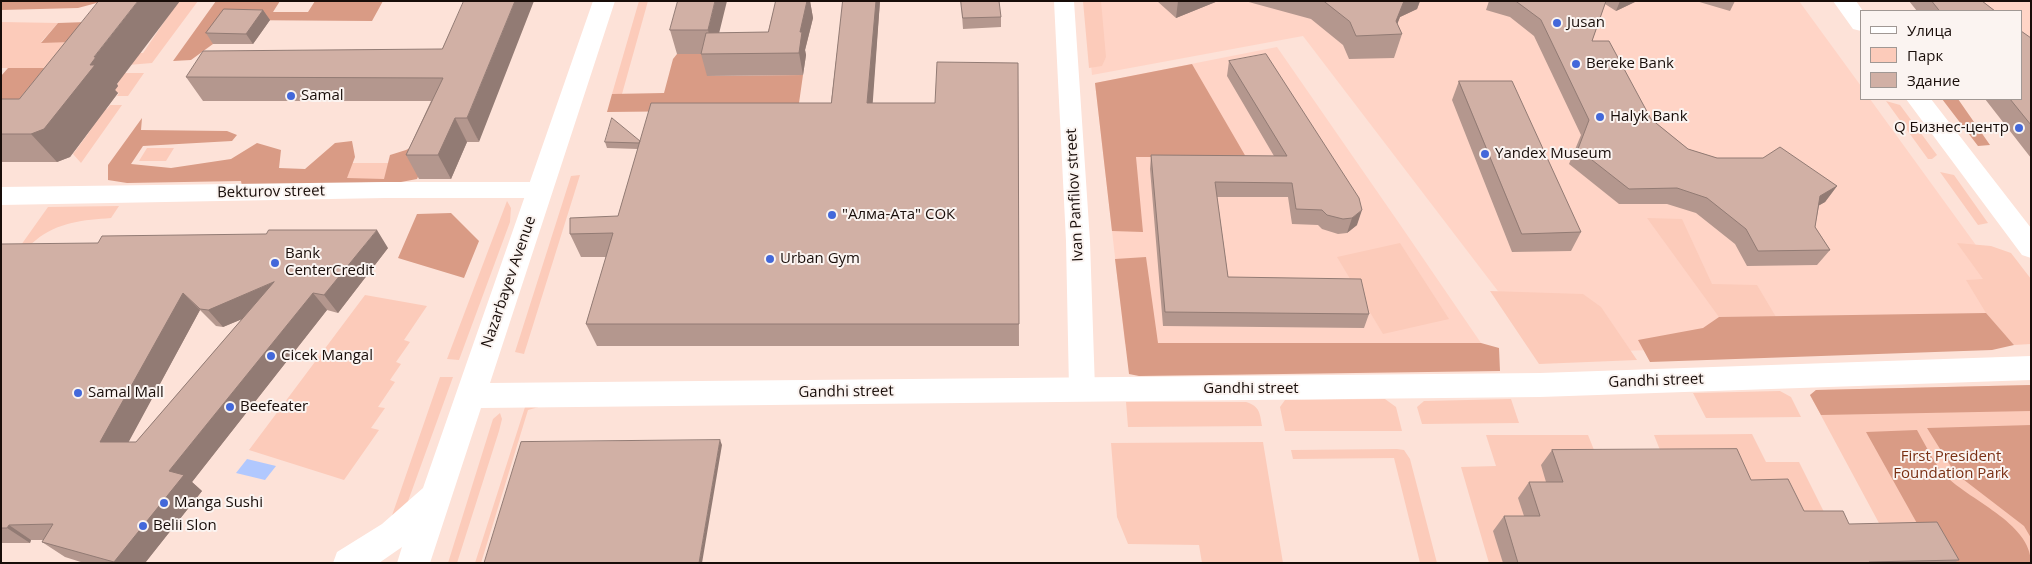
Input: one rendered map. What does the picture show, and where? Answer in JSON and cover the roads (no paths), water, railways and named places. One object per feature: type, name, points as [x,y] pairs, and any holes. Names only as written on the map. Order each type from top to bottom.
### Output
[{"type":"street","name":"Nazarbayev Avenue","points":[[413,563],[604,1]]},
{"type":"street","name":"Ivan Panfilov street","points":[[1064,1],[1078,241],[1082,389]]},
{"type":"street","points":[[1844,1],[1860,23]]},
{"type":"street","points":[[1919,100],[2031,248]]},
{"type":"street","name":"Bekturov street","points":[[1,196],[540,190]]},
{"type":"street","name":"Gandhi street","points":[[471,396],[1520,385],[2031,368]]},
{"type":"street","points":[[349,563],[400,530],[420,512],[438,490]]},
{"type":"water","points":[[247,459],[276,466],[265,480],[236,473]]},
{"type":"place","name":"Jusan","points":[[1557,23]]},
{"type":"place","name":"Bereke Bank","points":[[1576,64]]},
{"type":"place","name":"Samal","points":[[291,96]]},
{"type":"place","name":"Halyk Bank","points":[[1600,117]]},
{"type":"place","name":"Q Бизнес-центр","points":[[2019,128]]},
{"type":"place","name":"Yandex Museum","points":[[1485,154]]},
{"type":"place","name":"\"Алма-Ата\" СОК","points":[[832,215]]},
{"type":"place","name":"Urban Gym","points":[[770,259]]},
{"type":"place","name":"Bank CenterCredit","points":[[275,263]]},
{"type":"place","name":"Cicek Mangal","points":[[271,356]]},
{"type":"place","name":"Samal Mall","points":[[78,393]]},
{"type":"place","name":"Beefeater","points":[[230,407]]},
{"type":"place","name":"Manga Sushi","points":[[164,503]]},
{"type":"place","name":"Belii Slon","points":[[143,526]]},
{"type":"park label","name":"First President Foundation Park","points":[[1951,466]]}]
